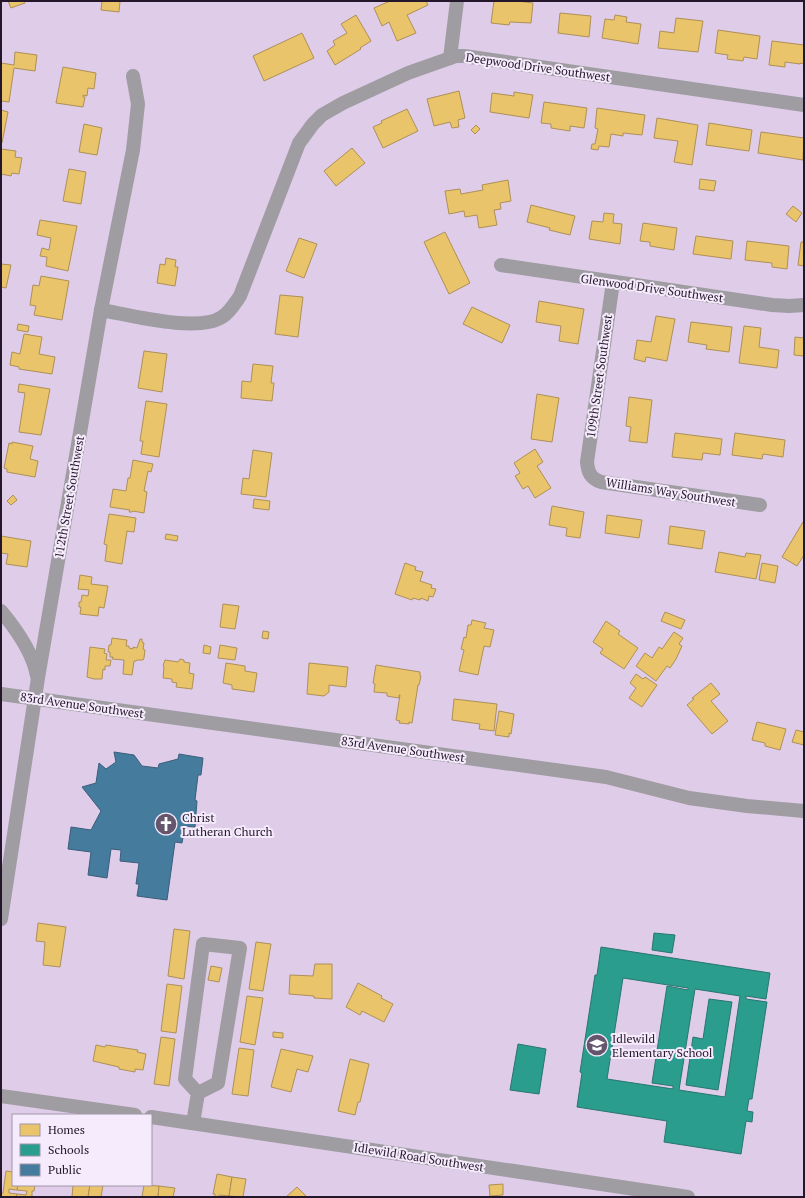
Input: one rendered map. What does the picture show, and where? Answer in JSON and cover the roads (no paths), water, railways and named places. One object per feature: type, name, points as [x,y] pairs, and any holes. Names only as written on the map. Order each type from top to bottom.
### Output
[{"type":"street","points":[[450,58],[458,1]]},
{"type":"street","name":"Deepwood Drive Southwest","points":[[101,310],[179,323],[199,324],[222,317],[240,296],[299,143],[313,124],[322,115],[350,100],[408,73],[450,58],[464,56],[804,105]]},
{"type":"street","name":"112th Street Southwest","points":[[1,919],[36,699],[38,678],[101,310],[133,150],[138,104],[133,76]]},
{"type":"street","name":"Glenwood Drive Southwest","points":[[501,265],[772,305],[804,305]]},
{"type":"street","name":"109th Street Southwest","points":[[588,470],[587,462],[613,282]]},
{"type":"street","name":"Williams Way Southwest","points":[[588,470],[592,477],[601,482],[760,505]]},
{"type":"street","points":[[1,612],[22,641],[32,658],[36,667],[38,678]]},
{"type":"street","name":"83rd Avenue Southwest","points":[[1,694],[606,777],[690,798],[746,806],[804,811]]},
{"type":"street","points":[[203,944],[240,948],[218,1083],[198,1093],[185,1079],[203,944]]},
{"type":"street","points":[[193,1123],[198,1093]]},
{"type":"street","points":[[1,1096],[128,1114]]},
{"type":"street","name":"Idlewild Road Southwest","points":[[152,1117],[688,1197]]},
{"type":"place","name":"Christ Lutheran Church","points":[[166,824]]},
{"type":"place","name":"Idlewild Elementary School","points":[[597,1045]]}]
